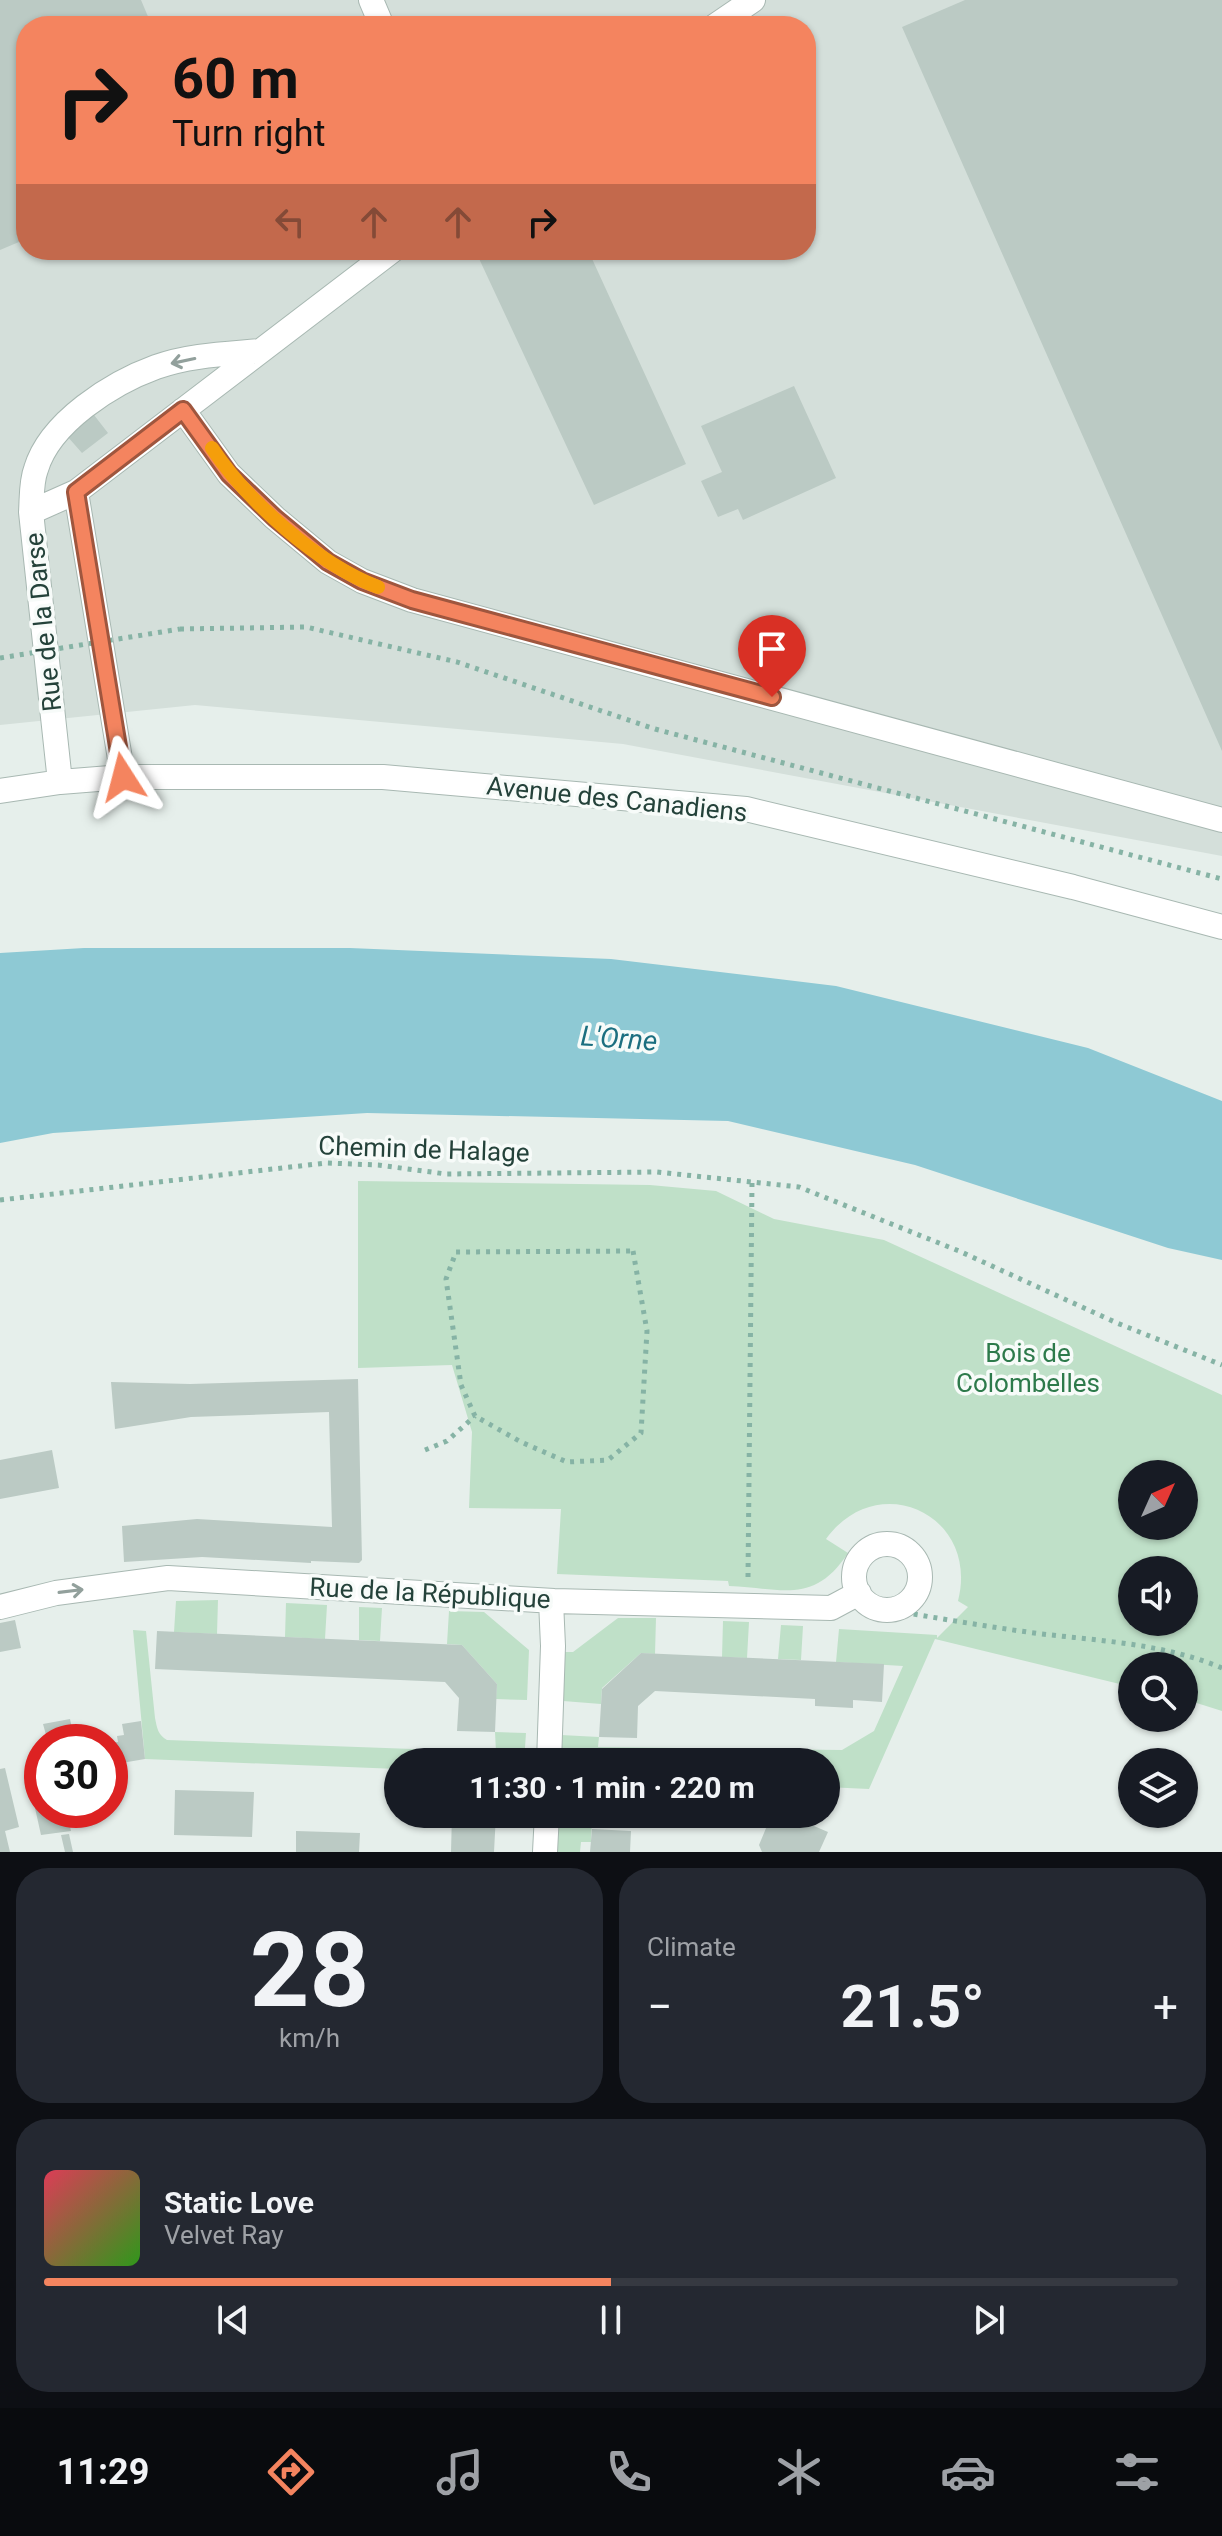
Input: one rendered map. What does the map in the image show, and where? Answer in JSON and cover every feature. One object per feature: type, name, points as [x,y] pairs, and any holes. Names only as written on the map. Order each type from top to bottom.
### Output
[{"type":"street","points":[[730,16],[753,0]]},
{"type":"street","points":[[76,492],[380,260]]},
{"type":"street","points":[[31,512],[35,470],[49,441],[71,417],[117,385],[157,367],[206,356],[260,351]]},
{"type":"street","points":[[183,410],[229,474],[275,518],[328,562],[362,581],[412,600],[1222,820]]},
{"type":"street","name":"Rue de la Darse","points":[[60,782],[31,512],[76,492],[123,777]]},
{"type":"street","name":"Avenue des Canadiens","points":[[0,791],[123,777],[383,777],[746,809],[1073,887],[1222,927]]},
{"type":"street","points":[[885,1544],[906,1549],[914,1557],[920,1579],[918,1589],[904,1605],[884,1609],[874,1607],[859,1593],[854,1572],[865,1552],[885,1544]]},
{"type":"street","name":"Rue de la République","points":[[0,1607],[56,1593],[168,1578],[551,1601],[831,1608],[859,1593]]},
{"type":"street","points":[[549,1748],[553,1646],[551,1601]]},
{"type":"street","points":[[545,1852],[546,1828]]},
{"type":"path","points":[[0,658],[180,629],[306,627],[442,658],[655,729],[1222,879]]},
{"type":"path","name":"Chemin de Halage","points":[[0,1200],[326,1163],[378,1165],[446,1174],[657,1172],[799,1187],[959,1251],[1117,1323],[1222,1365]]},
{"type":"path","points":[[747,1606],[752,1182]]},
{"type":"path","points":[[633,1251],[647,1331],[641,1433],[608,1460],[567,1462],[521,1442],[475,1416],[461,1385],[446,1279],[456,1252],[633,1251]]},
{"type":"path","points":[[425,1450],[447,1441],[475,1416]]},
{"type":"path","points":[[884,1609],[997,1628],[1141,1646],[1191,1655],[1222,1668]]},
{"type":"shaded area","points":[[0,0],[1222,0],[1222,856],[623,744],[195,705],[0,725]]},
{"type":"green space","name":"Bois de Colombelles","points":[[358,1181],[650,1185],[716,1191],[774,1219],[884,1240],[1222,1395],[1222,1711],[1198,1703],[1198,1652],[1118,1652],[1118,1684],[935,1639],[869,1789],[840,1788],[840,1750],[874,1731],[903,1666],[836,1662],[839,1629],[937,1635],[937,1638],[968,1607],[958,1601],[961,1571],[954,1545],[940,1525],[920,1511],[896,1504],[872,1506],[848,1517],[826,1539],[848,1553],[835,1569],[823,1580],[796,1590],[729,1586],[728,1581],[557,1574],[561,1509],[469,1508],[472,1432],[452,1365],[358,1368]]},
{"type":"green space","points":[[218,1600],[217,1634],[174,1632],[176,1601]]},
{"type":"green space","points":[[286,1603],[327,1605],[325,1639],[285,1637]]},
{"type":"green space","points":[[359,1607],[382,1608],[380,1641],[359,1640]]},
{"type":"green space","points":[[449,1611],[484,1612],[529,1650],[527,1700],[496,1699],[497,1684],[462,1645],[447,1644]]},
{"type":"green space","points":[[618,1618],[656,1618],[655,1654],[641,1653],[602,1688],[601,1704],[563,1701],[565,1652],[573,1652]]},
{"type":"green space","points":[[723,1621],[749,1622],[747,1658],[722,1657]]},
{"type":"green space","points":[[781,1625],[803,1626],[801,1660],[778,1659]]},
{"type":"green space","points":[[133,1630],[146,1631],[155,1718],[157,1728],[167,1740],[386,1748],[384,1768],[145,1759]]},
{"type":"green space","points":[[495,1732],[526,1733],[525,1748],[496,1748]]},
{"type":"green space","points":[[561,1735],[599,1737],[598,1747],[679,1748],[561,1748]]},
{"type":"green space","points":[[557,1828],[592,1828],[591,1842],[581,1842],[580,1852],[556,1852]]},
{"type":"water","name":"L'Orne","points":[[84,948],[350,948],[611,959],[836,986],[1088,1048],[1222,1101],[1222,1260],[1168,1248],[915,1165],[728,1121],[367,1113],[53,1133],[0,1143],[0,953]]},
{"type":"building","points":[[0,0],[141,0],[148,16],[16,16],[16,243],[0,250]]},
{"type":"building","points":[[965,0],[1222,0],[1222,751],[902,27]]},
{"type":"building","points":[[480,260],[593,260],[686,464],[594,505]]},
{"type":"building","points":[[794,386],[836,478],[743,520],[738,509],[718,517],[701,481],[722,472],[701,426]]},
{"type":"building","points":[[94,415],[108,433],[82,453],[67,436]]},
{"type":"building","points":[[358,1379],[362,1560],[359,1563],[202,1557],[124,1562],[122,1526],[197,1519],[332,1527],[329,1412],[191,1417],[115,1429],[111,1382],[190,1384]]},
{"type":"building","points":[[52,1450],[59,1488],[0,1499],[0,1460]]},
{"type":"building","points":[[15,1620],[21,1648],[0,1652],[0,1623]]},
{"type":"building","points":[[157,1631],[462,1645],[497,1684],[495,1732],[457,1731],[459,1698],[445,1682],[155,1669]]},
{"type":"building","points":[[641,1653],[884,1664],[882,1702],[853,1700],[853,1708],[815,1706],[815,1699],[655,1691],[638,1706],[637,1738],[599,1737],[602,1689]]},
{"type":"building","points":[[70,1719],[71,1724],[43,1724]]},
{"type":"building","points":[[141,1721],[145,1759],[128,1762],[128,1724],[122,1724]]},
{"type":"building","points":[[5,1768],[19,1827],[5,1831],[10,1852],[0,1852],[0,1769]]},
{"type":"building","points":[[175,1790],[254,1792],[252,1837],[174,1835]]},
{"type":"building","points":[[39,1828],[70,1828],[71,1831],[41,1835]]},
{"type":"building","points":[[452,1828],[495,1828],[494,1852],[451,1852]]},
{"type":"building","points":[[766,1828],[819,1828],[828,1832],[819,1852],[762,1852],[759,1845]]},
{"type":"building","points":[[592,1829],[631,1831],[630,1852],[590,1852]]},
{"type":"building","points":[[296,1831],[360,1833],[359,1852],[296,1852]]},
{"type":"building","points":[[69,1834],[73,1852],[65,1852],[61,1835]]},
{"type":"slow traffic","points":[[212,448],[229,474],[275,518],[328,562],[378,587]]},
{"type":"route","points":[[123,777],[76,492],[183,410],[229,474],[275,518],[328,562],[362,581],[412,600],[772,697]]}]
